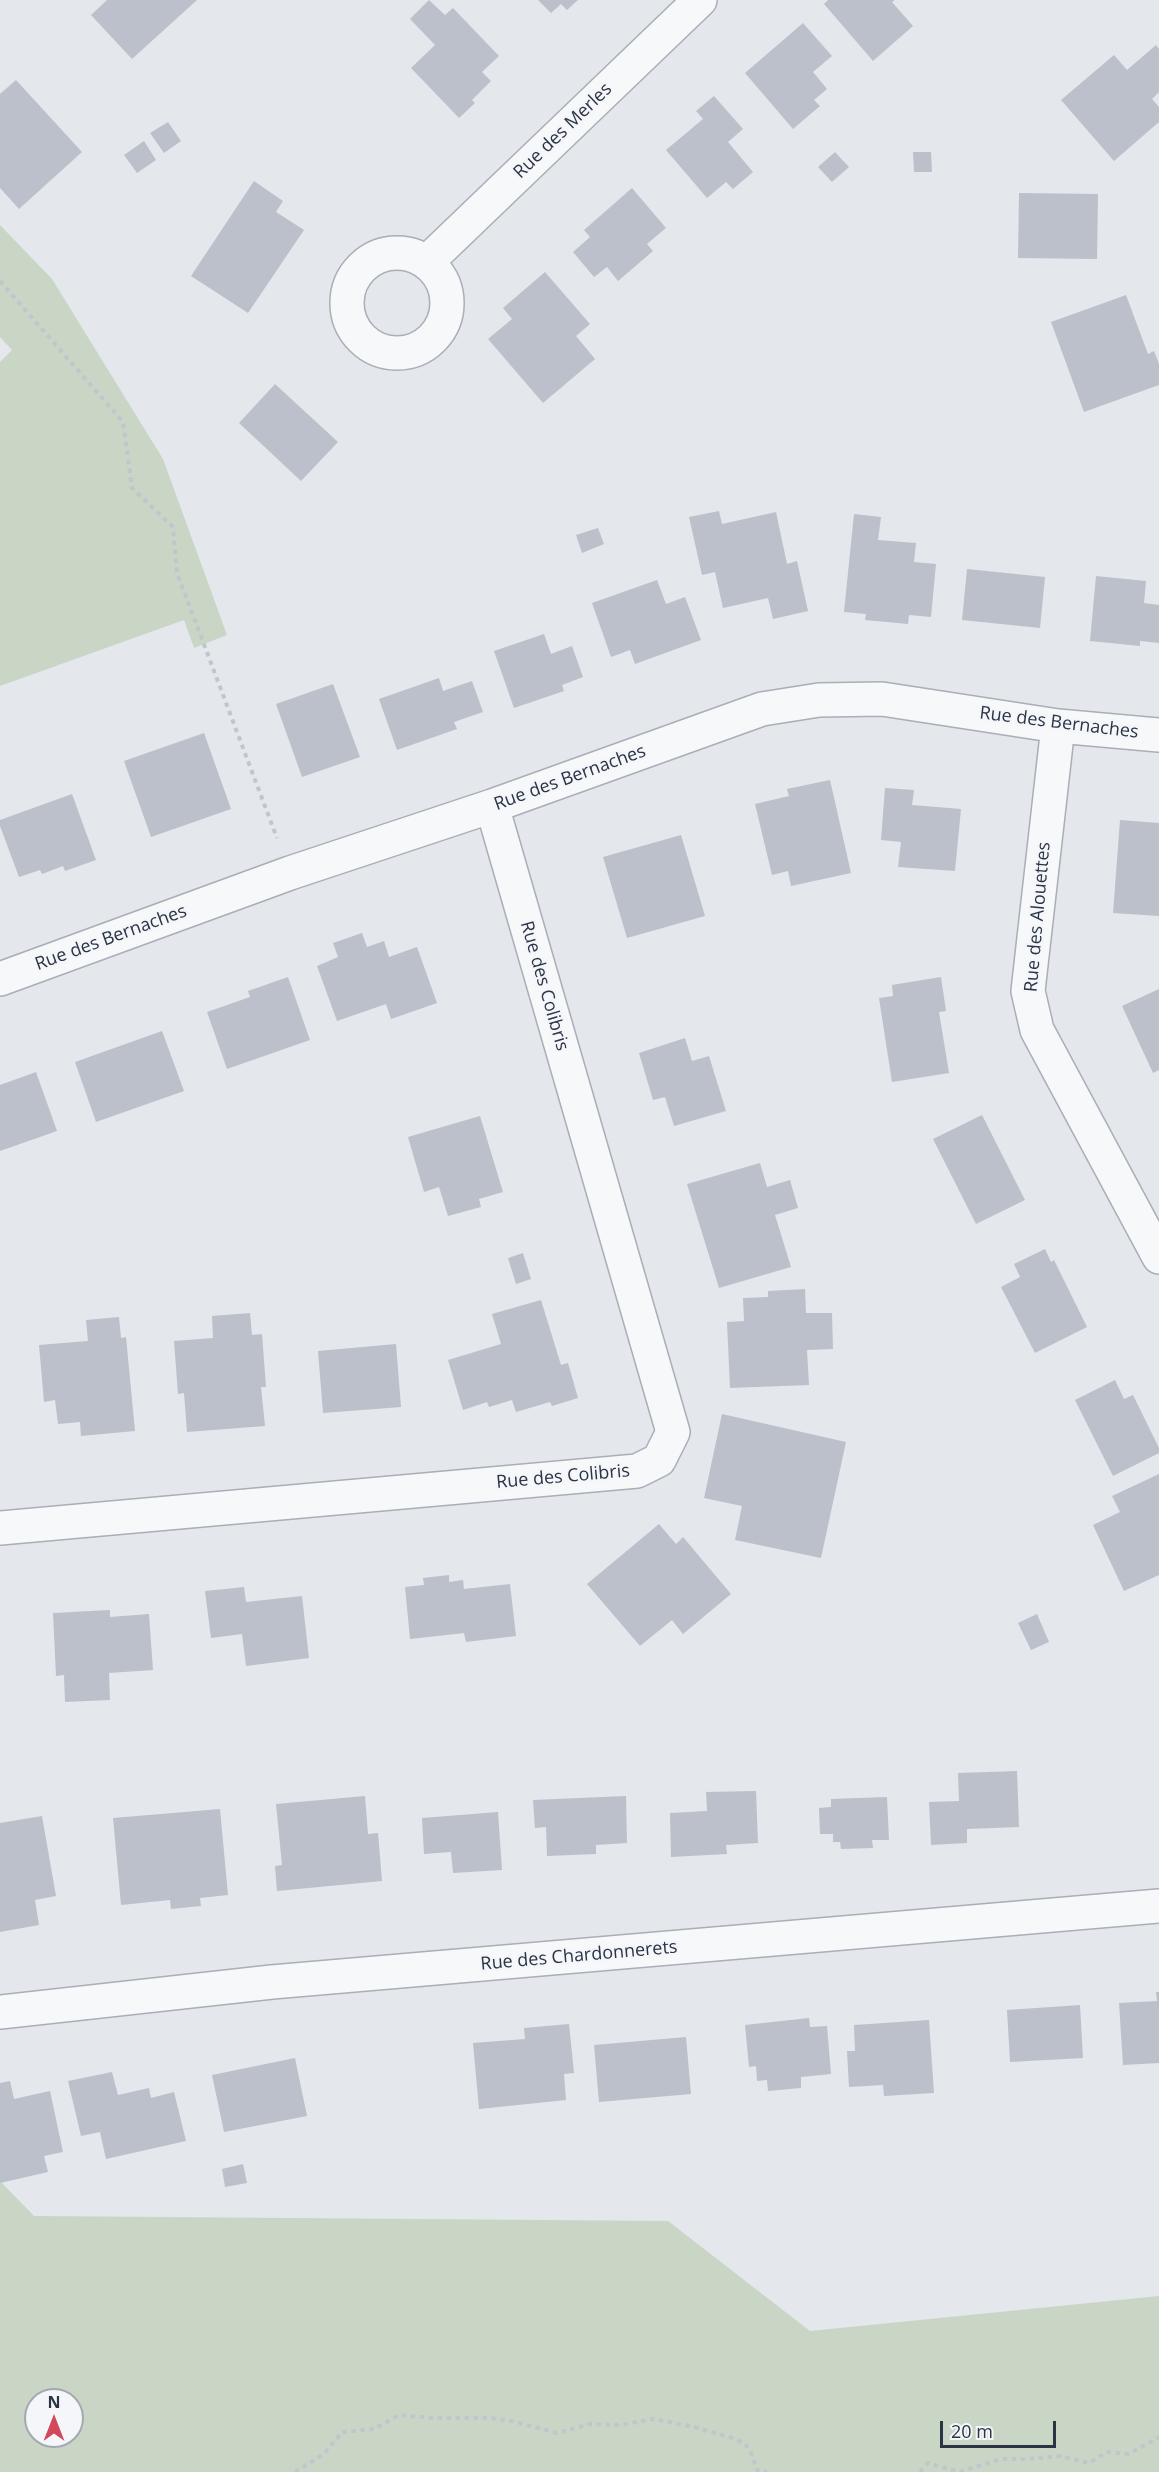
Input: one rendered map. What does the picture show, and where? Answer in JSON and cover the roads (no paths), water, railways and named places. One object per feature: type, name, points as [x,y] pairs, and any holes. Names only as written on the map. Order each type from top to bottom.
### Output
[{"type":"street","name":"Rue des Merles","points":[[427,262],[700,0]]},
{"type":"street","name":"Rue des Bernaches","points":[[0,979],[290,873],[492,806],[762,710],[819,700],[882,699],[1058,726],[1159,735]]},
{"type":"street","name":"Rue des Alouettes","points":[[1058,726],[1028,991],[1036,1030],[1159,1257]]},
{"type":"street","name":"Rue des Colibris","points":[[0,1528],[636,1471],[659,1460],[673,1432],[492,806]]},
{"type":"street","name":"Rue des Chardonnerets","points":[[0,2012],[272,1982],[1159,1906]]}]
